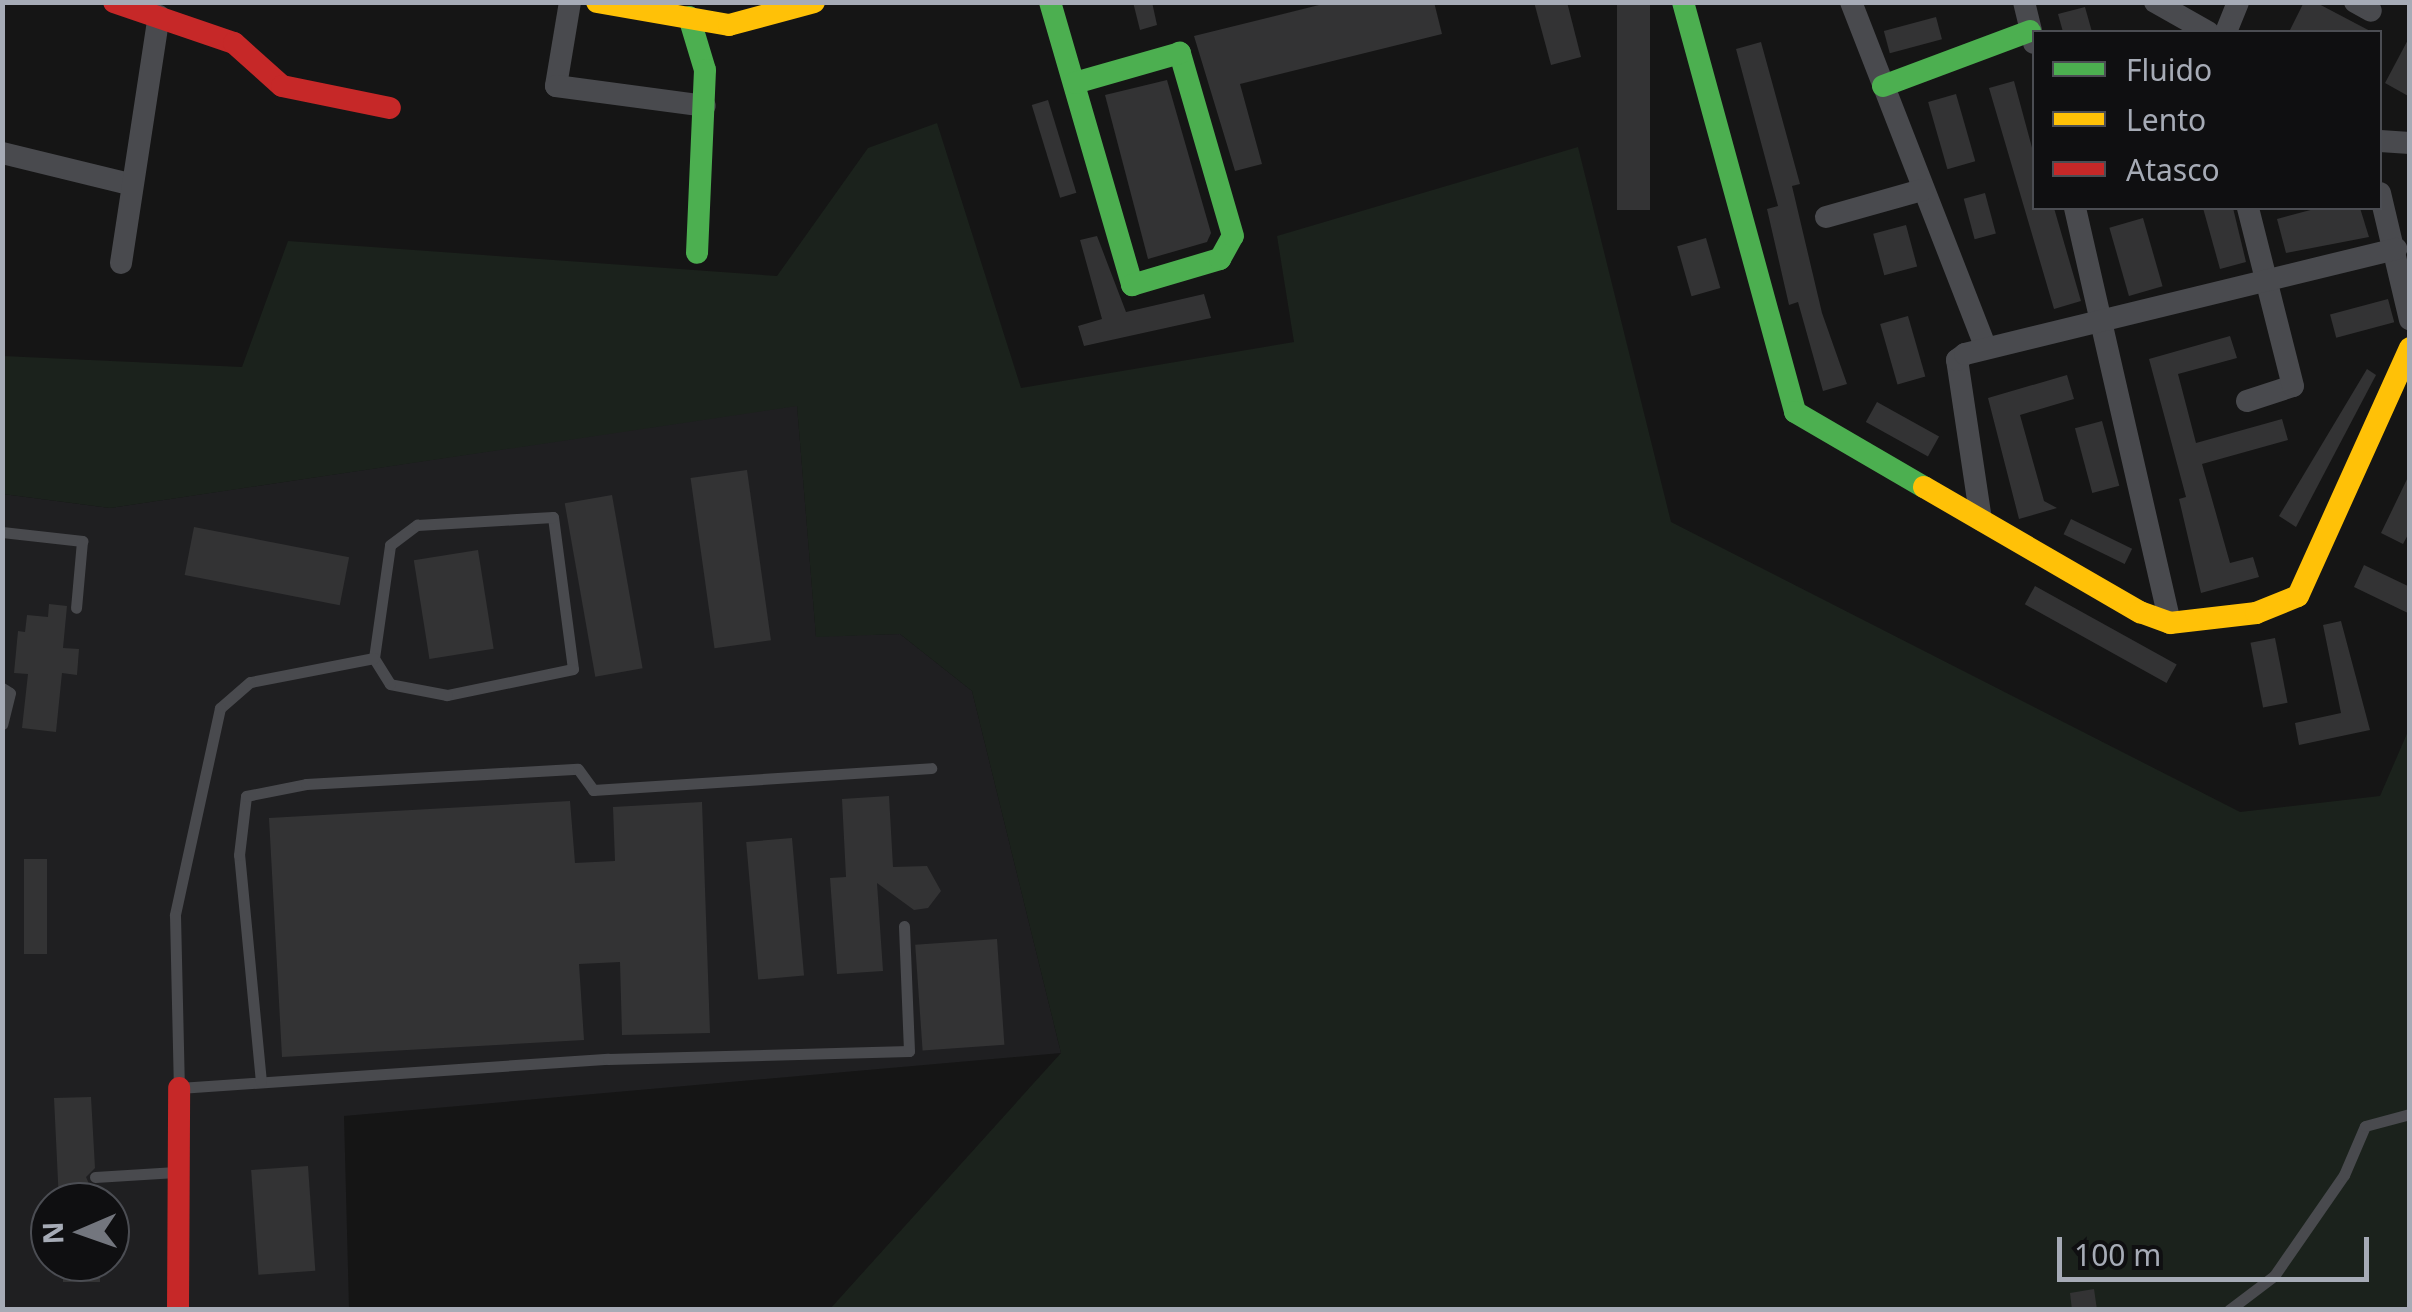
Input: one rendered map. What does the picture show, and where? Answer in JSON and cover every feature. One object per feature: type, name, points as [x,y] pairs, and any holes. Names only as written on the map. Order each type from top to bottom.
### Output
[{"type":"street","points":[[114,2],[234,43],[282,86],[390,108]]},
{"type":"street","points":[[570,2],[556,86],[705,106]]},
{"type":"street","points":[[597,2],[729,24],[814,2]]},
{"type":"street","points":[[1050,2],[1132,285],[1220,259],[1233,236],[1180,53],[1075,83]]},
{"type":"street","points":[[1683,2],[1795,412],[2170,623],[2256,613],[2298,596],[2410,348]]},
{"type":"street","points":[[1851,2],[1986,348]]},
{"type":"street","points":[[1883,86],[2032,38],[2024,2]]},
{"type":"street","points":[[2155,2],[2204,30]]},
{"type":"street","points":[[2227,30],[2238,2]]},
{"type":"street","points":[[121,263],[129,184],[160,16]]},
{"type":"street","points":[[688,17],[705,70],[697,253]]},
{"type":"street","points":[[2382,141],[2410,143]]},
{"type":"street","points":[[2,153],[129,184]]},
{"type":"street","points":[[1826,217],[1922,190]]},
{"type":"street","points":[[2382,200],[2410,320]]},
{"type":"street","points":[[2075,210],[2170,623]]},
{"type":"street","points":[[2247,401],[2294,386],[2249,210]]},
{"type":"street","points":[[1981,520],[1958,360],[1986,348],[2268,283],[2396,249]]},
{"type":"street","points":[[178,1310],[179,1088]]},
{"type":"lane","points":[[553,518],[574,669],[448,696],[390,684],[374,658],[390,545],[417,525],[553,518]]},
{"type":"lane","points":[[2,532],[82,542],[76,608]]},
{"type":"lane","points":[[374,658],[250,682],[220,708],[175,915],[179,1088],[608,1059],[909,1051],[904,926]]},
{"type":"lane","points":[[2,688],[10,693],[2,724]]},
{"type":"lane","points":[[261,1082],[238,855],[246,796],[306,784],[578,769],[592,790],[931,768]]},
{"type":"lane","points":[[2230,1310],[2274,1276],[2312,1224],[2365,1126],[2410,1114]]},
{"type":"lane","points":[[95,1177],[181,1172]]},
{"type":"shaded area","points":[[937,123],[1021,388],[1294,342],[1277,236],[1578,147],[1671,522],[2240,812],[2380,796],[2409,729],[2409,1309],[830,1309],[1061,1053],[972,691],[900,634],[816,637],[797,406],[110,508],[3,494],[3,356],[242,367],[288,241],[777,276],[868,148]]},
{"type":"shaded area","points":[[797,405],[816,636],[900,634],[972,691],[1061,1053],[344,1116],[349,1308],[3,1310],[3,494],[110,508]]},
{"type":"building","points":[[1133,2],[1152,2],[1157,25],[1140,30]]},
{"type":"building","points":[[1331,2],[1434,2],[1442,34],[1240,84],[1262,164],[1235,171],[1194,36]]},
{"type":"building","points":[[1534,2],[1567,2],[1581,57],[1551,65]]},
{"type":"building","points":[[1617,2],[1650,2],[1650,210],[1617,210]]},
{"type":"building","points":[[2304,2],[2315,2],[2368,30],[2290,30]]},
{"type":"building","points":[[2085,7],[2091,30],[2062,30],[2058,14]]},
{"type":"building","points":[[1936,17],[1942,39],[1890,53],[1884,31]]},
{"type":"building","points":[[2410,36],[2410,97],[2385,83]]},
{"type":"building","points":[[1761,42],[1800,184],[1792,186],[1822,313],[1847,384],[1823,391],[1798,302],[1789,305],[1767,209],[1778,206],[1736,49]]},
{"type":"building","points":[[1167,80],[1211,233],[1207,242],[1148,259],[1105,95]]},
{"type":"building","points":[[2014,81],[2032,148],[2032,210],[2055,210],[2081,301],[2054,309],[1989,88]]},
{"type":"building","points":[[1956,94],[1975,161],[1947,169],[1928,102]]},
{"type":"building","points":[[1048,100],[1076,193],[1060,198],[1032,105]]},
{"type":"building","points":[[1985,193],[1996,234],[1975,239],[1964,199]]},
{"type":"building","points":[[2204,210],[2233,210],[2246,262],[2220,269]]},
{"type":"building","points":[[2311,210],[2361,210],[2369,237],[2286,253],[2277,219]]},
{"type":"building","points":[[2143,218],[2163,286],[2129,296],[2109,228]]},
{"type":"building","points":[[1906,225],[1917,267],[1884,275],[1873,234]]},
{"type":"building","points":[[1097,236],[1126,312],[1204,294],[1211,318],[1084,346],[1078,326],[1102,319],[1080,240]]},
{"type":"building","points":[[1706,238],[1720,288],[1691,296],[1677,246]]},
{"type":"building","points":[[2388,299],[2394,322],[2336,338],[2330,315]]},
{"type":"building","points":[[1908,316],[1925,377],[1897,385],[1880,324]]},
{"type":"building","points":[[2230,336],[2237,358],[2178,374],[2196,443],[2282,419],[2288,440],[2202,464],[2230,563],[2253,557],[2259,577],[2201,593],[2179,499],[2186,497],[2149,359]]},
{"type":"building","points":[[2367,369],[2376,375],[2296,527],[2279,516]]},
{"type":"building","points":[[2067,375],[2074,399],[2020,415],[2044,501],[2057,508],[2019,519],[1988,398]]},
{"type":"building","points":[[1877,402],[1939,436],[1928,457],[1866,422]]},
{"type":"building","points":[[2102,421],[2119,486],[2092,493],[2075,428]]},
{"type":"building","points":[[747,470],[771,640],[714,648],[691,478]]},
{"type":"building","points":[[2410,473],[2410,531],[2403,544],[2381,533]]},
{"type":"building","points":[[612,495],[643,668],[595,677],[565,503]]},
{"type":"building","points":[[2071,519],[2132,549],[2125,564],[2064,534]]},
{"type":"building","points":[[194,527],[349,557],[340,605],[185,575]]},
{"type":"building","points":[[478,550],[494,649],[429,659],[414,560]]},
{"type":"building","points":[[2364,565],[2410,587],[2410,614],[2354,587]]},
{"type":"building","points":[[2035,586],[2177,665],[2167,683],[2025,604]]},
{"type":"building","points":[[49,604],[67,606],[63,648],[79,649],[77,675],[62,673],[56,732],[22,728],[28,674],[14,673],[18,631],[25,632],[27,615],[48,617]]},
{"type":"building","points":[[2341,621],[2370,730],[2299,745],[2295,723],[2341,713],[2323,625]]},
{"type":"building","points":[[2275,638],[2288,703],[2263,708],[2250,643]]},
{"type":"building","points":[[889,796],[893,867],[927,866],[941,891],[928,908],[914,910],[877,883],[883,971],[837,974],[830,878],[846,877],[842,799]]},
{"type":"building","points":[[570,801],[575,863],[615,861],[613,807],[702,802],[710,1033],[622,1035],[620,962],[579,964],[584,1040],[282,1057],[269,818]]},
{"type":"building","points":[[792,838],[804,975],[758,979],[746,842]]},
{"type":"building","points":[[24,859],[47,859],[47,954],[24,954]]},
{"type":"building","points":[[997,939],[1004,1045],[923,1050],[915,945]]},
{"type":"building","points":[[91,1097],[95,1168],[86,1177],[88,1182],[58,1182],[54,1098]]},
{"type":"building","points":[[308,1166],[315,1271],[258,1275],[251,1170]]},
{"type":"building","points":[[2094,1289],[2097,1310],[2072,1310],[2070,1293]]},
{"type":"traffic: fast","points":[[1050,2],[1132,285],[1220,259],[1233,236],[1180,53],[1075,83]]},
{"type":"traffic: fast","points":[[1683,2],[1795,412],[1924,487]]},
{"type":"traffic: fast","points":[[689,17],[705,70],[697,253]]},
{"type":"traffic: fast","points":[[1883,86],[2030,31]]},
{"type":"traffic: slow","points":[[597,2],[729,25],[814,2]]},
{"type":"traffic: slow","points":[[1924,487],[2140,612],[2170,623],[2256,613],[2298,596],[2410,348]]},
{"type":"traffic: jam","points":[[114,2],[234,43],[282,86],[390,108]]},
{"type":"traffic: jam","points":[[178,1310],[179,1088]]}]
